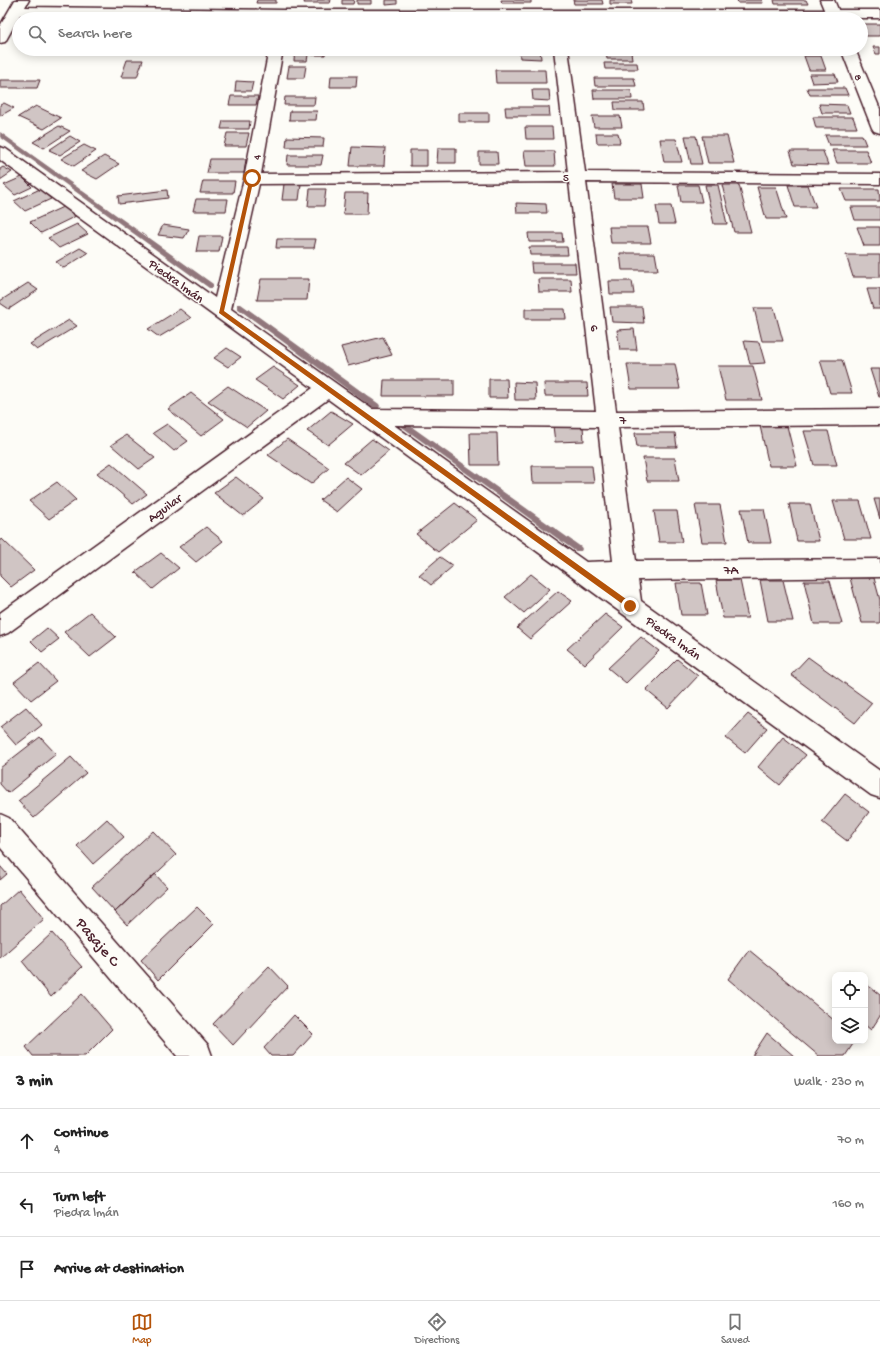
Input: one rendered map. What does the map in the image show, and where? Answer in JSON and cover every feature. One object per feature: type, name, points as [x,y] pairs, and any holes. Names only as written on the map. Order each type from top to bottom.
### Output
[{"type":"street","points":[[283,12],[285,0]]},
{"type":"street","points":[[554,0],[555,12]]},
{"type":"street","points":[[827,0],[832,12]]},
{"type":"street","points":[[20,6],[163,12]]},
{"type":"street","points":[[868,15],[880,14]]},
{"type":"street","points":[[0,39],[12,19]]},
{"type":"street","name":"4","points":[[221,312],[252,178],[275,56]]},
{"type":"street","name":"6","points":[[562,56],[627,570],[630,606]]},
{"type":"street","name":"8","points":[[851,56],[880,128]]},
{"type":"street","name":"Piedra lmán","points":[[0,152],[880,786]]},
{"type":"street","name":"5","points":[[252,178],[577,177],[880,179]]},
{"type":"street","name":"Aguilar","points":[[0,626],[328,388]]},
{"type":"street","name":"7","points":[[367,417],[607,419],[880,417]]},
{"type":"street","name":"7A","points":[[582,571],[880,568]]},
{"type":"street","name":"Pasaje C","points":[[0,827],[197,1056]]},
{"type":"building","points":[[257,0],[276,0],[276,3],[256,3]]},
{"type":"building","points":[[305,0],[331,0],[330,3],[304,3]]},
{"type":"building","points":[[342,0],[354,0],[353,4],[342,4]]},
{"type":"building","points":[[357,0],[371,0],[371,4],[357,4]]},
{"type":"building","points":[[386,0],[397,0],[397,4],[386,5]]},
{"type":"building","points":[[501,0],[531,0],[531,3],[502,3]]},
{"type":"building","points":[[573,0],[602,0],[603,4],[574,4]]},
{"type":"building","points":[[610,0],[631,0],[632,4],[610,4]]},
{"type":"building","points":[[737,0],[762,0],[763,3],[738,3]]},
{"type":"building","points":[[774,0],[806,0],[808,4],[775,4]]},
{"type":"building","points":[[868,24],[880,24],[880,36],[868,36]]},
{"type":"building","points":[[873,47],[880,47],[880,54],[876,54]]},
{"type":"building","points":[[294,56],[308,56],[307,61],[294,61]]},
{"type":"building","points":[[520,56],[541,56],[541,59],[520,58]]},
{"type":"building","points":[[607,56],[632,56],[632,59],[607,59]]},
{"type":"building","points":[[804,56],[821,56],[826,70],[809,70]]},
{"type":"building","points":[[127,60],[143,60],[137,77],[121,77]]},
{"type":"building","points":[[604,63],[637,63],[638,69],[605,69]]},
{"type":"building","points":[[289,66],[306,66],[304,78],[287,78]]},
{"type":"building","points":[[495,70],[545,70],[546,83],[496,83]]},
{"type":"building","points":[[809,74],[835,74],[838,82],[812,83]]},
{"type":"building","points":[[331,76],[357,76],[356,87],[330,87]]},
{"type":"building","points":[[594,78],[634,78],[636,86],[595,86]]},
{"type":"building","points":[[0,80],[40,80],[37,88],[0,88]]},
{"type":"building","points":[[236,81],[253,82],[251,91],[235,91]]},
{"type":"building","points":[[807,88],[845,88],[848,95],[810,95]]},
{"type":"building","points":[[532,90],[549,90],[550,101],[533,100]]},
{"type":"building","points":[[593,90],[631,90],[632,99],[594,99]]},
{"type":"building","points":[[231,96],[258,96],[256,105],[229,105]]},
{"type":"building","points":[[285,97],[315,97],[314,105],[284,105]]},
{"type":"building","points":[[614,102],[643,102],[644,110],[615,110]]},
{"type":"building","points":[[4,103],[14,108],[0,116],[0,105]]},
{"type":"building","points":[[819,104],[847,105],[850,113],[822,113]]},
{"type":"building","points":[[36,106],[61,118],[44,129],[18,117]]},
{"type":"building","points":[[505,107],[549,107],[550,116],[506,116]]},
{"type":"building","points":[[290,111],[317,111],[316,120],[289,120]]},
{"type":"building","points":[[459,113],[489,113],[489,122],[459,122]]},
{"type":"building","points":[[592,116],[620,116],[622,127],[594,127]]},
{"type":"building","points":[[813,117],[853,117],[857,128],[816,128]]},
{"type":"building","points":[[223,121],[250,121],[249,129],[221,129]]},
{"type":"building","points":[[59,126],[70,131],[44,148],[33,142]]},
{"type":"building","points":[[525,127],[552,127],[553,139],[526,139]]},
{"type":"building","points":[[227,133],[249,133],[246,146],[224,146]]},
{"type":"building","points":[[596,133],[618,133],[620,143],[597,143]]},
{"type":"building","points":[[825,135],[862,135],[866,145],[829,145]]},
{"type":"building","points":[[70,136],[80,142],[60,155],[49,150]]},
{"type":"building","points":[[685,136],[696,136],[702,164],[691,164]]},
{"type":"building","points":[[702,136],[727,136],[734,163],[708,163]]},
{"type":"building","points":[[287,137],[324,138],[323,147],[286,147]]},
{"type":"building","points":[[660,139],[676,139],[682,162],[664,162]]},
{"type":"building","points":[[84,145],[96,151],[74,166],[61,159]]},
{"type":"building","points":[[352,147],[385,148],[384,166],[350,166]]},
{"type":"building","points":[[438,148],[456,148],[456,163],[437,163]]},
{"type":"building","points":[[410,150],[427,150],[427,166],[410,166]]},
{"type":"building","points":[[832,150],[866,150],[871,163],[837,163]]},
{"type":"building","points":[[524,151],[554,151],[555,166],[526,166]]},
{"type":"building","points":[[790,151],[823,151],[828,165],[794,164]]},
{"type":"building","points":[[479,152],[497,152],[498,164],[479,164]]},
{"type":"building","points":[[288,155],[323,155],[321,165],[287,165]]},
{"type":"building","points":[[104,156],[119,164],[97,179],[81,171]]},
{"type":"building","points":[[210,159],[246,159],[244,173],[207,173]]},
{"type":"building","points":[[3,167],[12,172],[0,180],[0,169]]},
{"type":"building","points":[[22,177],[32,187],[15,195],[4,185]]},
{"type":"building","points":[[203,181],[235,181],[233,193],[200,193]]},
{"type":"building","points":[[284,184],[301,184],[299,200],[282,200]]},
{"type":"building","points":[[612,184],[642,184],[644,198],[614,198]]},
{"type":"building","points":[[678,185],[698,185],[702,202],[681,202]]},
{"type":"building","points":[[705,185],[718,185],[727,224],[714,224]]},
{"type":"building","points":[[722,185],[739,185],[751,232],[734,232]]},
{"type":"building","points":[[788,185],[808,185],[816,207],[795,207]]},
{"type":"building","points":[[757,187],[776,187],[786,219],[766,219]]},
{"type":"building","points":[[40,189],[51,199],[25,211],[14,201]]},
{"type":"building","points":[[310,189],[326,189],[324,206],[308,206]]},
{"type":"building","points":[[841,189],[879,189],[880,201],[846,201]]},
{"type":"building","points":[[167,190],[168,198],[119,204],[118,196]]},
{"type":"building","points":[[345,193],[368,193],[367,214],[343,214]]},
{"type":"building","points":[[196,199],[228,199],[226,211],[193,211]]},
{"type":"building","points":[[516,203],[546,204],[547,213],[517,213]]},
{"type":"building","points":[[65,206],[76,216],[41,233],[30,222]]},
{"type":"building","points":[[656,206],[671,206],[675,224],[659,224]]},
{"type":"building","points":[[851,207],[880,207],[880,220],[855,220]]},
{"type":"building","points":[[77,224],[88,234],[59,248],[48,238]]},
{"type":"building","points":[[163,225],[189,229],[184,238],[158,235]]},
{"type":"building","points":[[609,227],[648,227],[651,243],[611,243]]},
{"type":"building","points":[[857,227],[880,227],[880,246],[864,246]]},
{"type":"building","points":[[528,233],[562,233],[563,242],[529,242]]},
{"type":"building","points":[[199,236],[222,236],[219,252],[196,252]]},
{"type":"building","points":[[277,239],[316,239],[314,248],[276,248]]},
{"type":"building","points":[[529,247],[567,247],[568,255],[530,255]]},
{"type":"building","points":[[80,248],[88,253],[64,268],[56,262]]},
{"type":"building","points":[[620,253],[655,253],[658,270],[622,270]]},
{"type":"building","points":[[846,255],[880,255],[880,277],[853,277]]},
{"type":"building","points":[[531,263],[575,263],[576,273],[532,273]]},
{"type":"building","points":[[261,279],[309,279],[307,300],[257,300]]},
{"type":"building","points":[[538,279],[571,279],[572,292],[539,292]]},
{"type":"building","points":[[609,281],[632,281],[634,294],[610,294]]},
{"type":"building","points":[[28,283],[38,290],[9,309],[0,303],[0,301]]},
{"type":"building","points":[[867,289],[880,289],[880,309],[873,309]]},
{"type":"building","points":[[610,307],[642,307],[644,323],[612,322]]},
{"type":"building","points":[[754,308],[774,308],[783,341],[762,341]]},
{"type":"building","points":[[180,309],[191,318],[159,337],[148,329]]},
{"type":"building","points":[[525,309],[565,309],[566,319],[525,319]]},
{"type":"building","points":[[69,320],[77,326],[37,350],[30,344]]},
{"type":"building","points":[[634,329],[637,350],[620,350],[617,330]]},
{"type":"building","points":[[383,337],[392,355],[348,366],[341,347]]},
{"type":"building","points":[[744,341],[759,342],[765,363],[750,364]]},
{"type":"building","points":[[227,348],[241,357],[228,367],[214,358]]},
{"type":"building","points":[[820,360],[842,360],[852,393],[830,393]]},
{"type":"building","points":[[627,364],[675,364],[680,389],[631,389]]},
{"type":"building","points":[[718,366],[753,366],[762,400],[726,400]]},
{"type":"building","points":[[273,367],[300,385],[283,399],[255,380]]},
{"type":"building","points":[[870,369],[880,369],[880,397],[879,397]]},
{"type":"building","points":[[489,379],[507,379],[508,398],[489,398]]},
{"type":"building","points":[[384,380],[454,380],[454,396],[383,396]]},
{"type":"building","points":[[514,382],[535,383],[536,400],[515,400]]},
{"type":"building","points":[[544,383],[587,383],[588,396],[545,396]]},
{"type":"building","points":[[228,386],[266,411],[247,427],[208,401]]},
{"type":"building","points":[[191,393],[224,419],[201,436],[168,409]]},
{"type":"building","points":[[331,411],[353,424],[328,445],[307,431]]},
{"type":"building","points":[[167,424],[188,441],[174,451],[153,433]]},
{"type":"building","points":[[553,426],[583,426],[584,441],[555,442]]},
{"type":"building","points":[[760,426],[787,426],[797,466],[769,466]]},
{"type":"building","points":[[804,431],[828,431],[837,465],[814,465]]},
{"type":"building","points":[[470,433],[497,433],[498,465],[471,465]]},
{"type":"building","points":[[635,433],[675,433],[677,447],[637,447]]},
{"type":"building","points":[[126,435],[155,458],[139,469],[111,445]]},
{"type":"building","points":[[287,439],[329,468],[311,484],[268,455]]},
{"type":"building","points":[[372,439],[389,451],[361,475],[344,463]]},
{"type":"building","points":[[643,458],[675,458],[679,481],[647,481]]},
{"type":"building","points":[[111,463],[147,494],[133,504],[97,473]]},
{"type":"building","points":[[532,466],[592,466],[594,483],[533,483]]},
{"type":"building","points":[[236,477],[264,499],[243,516],[214,493]]},
{"type":"building","points":[[346,477],[362,489],[337,512],[320,500]]},
{"type":"building","points":[[57,482],[76,500],[49,519],[29,501]]},
{"type":"building","points":[[874,499],[880,499],[880,519]]},
{"type":"building","points":[[833,501],[860,501],[871,539],[844,539]]},
{"type":"building","points":[[455,503],[477,520],[438,552],[416,534]]},
{"type":"building","points":[[789,504],[810,504],[819,541],[797,541]]},
{"type":"building","points":[[695,505],[720,505],[727,542],[702,542]]},
{"type":"building","points":[[741,509],[764,509],[771,543],[748,543]]},
{"type":"building","points":[[654,511],[677,511],[682,542],[659,542]]},
{"type":"building","points":[[206,527],[223,541],[196,562],[179,547]]},
{"type":"building","points":[[2,539],[34,570],[11,587],[0,576],[0,540]]},
{"type":"building","points":[[161,553],[179,568],[153,589],[135,572]]},
{"type":"building","points":[[440,557],[453,566],[431,585],[419,575]]},
{"type":"building","points":[[531,574],[550,589],[524,613],[505,597]]},
{"type":"building","points":[[850,578],[874,578],[880,600],[880,623],[862,623]]},
{"type":"building","points":[[716,580],[740,580],[748,618],[723,618]]},
{"type":"building","points":[[760,580],[783,580],[793,621],[768,621]]},
{"type":"building","points":[[804,581],[830,581],[842,624],[814,624]]},
{"type":"building","points":[[676,583],[701,583],[707,615],[681,615]]},
{"type":"building","points":[[558,591],[572,601],[530,639],[517,628]]},
{"type":"building","points":[[90,612],[116,637],[90,657],[64,632]]},
{"type":"building","points":[[605,614],[623,627],[585,664],[567,649]]},
{"type":"building","points":[[47,628],[59,639],[42,652],[31,641]]},
{"type":"building","points":[[641,637],[659,651],[626,683],[608,668]]},
{"type":"building","points":[[808,657],[872,703],[855,723],[791,675]]},
{"type":"building","points":[[677,659],[698,676],[668,708],[646,690]]},
{"type":"building","points":[[39,663],[56,681],[31,700],[14,682]]},
{"type":"building","points":[[26,707],[42,725],[16,745],[0,727]]},
{"type":"building","points":[[748,714],[767,728],[745,753],[726,738]]},
{"type":"building","points":[[40,737],[56,754],[8,793],[0,784],[0,768]]},
{"type":"building","points":[[783,737],[806,755],[780,785],[758,767]]},
{"type":"building","points":[[71,757],[86,773],[34,818],[18,801]]},
{"type":"building","points":[[845,794],[869,812],[847,841],[822,822]]},
{"type":"building","points":[[107,819],[124,837],[93,864],[77,846]]},
{"type":"building","points":[[153,831],[176,855],[115,912],[92,887]]},
{"type":"building","points":[[0,866],[7,874],[0,880]]},
{"type":"building","points":[[155,874],[167,887],[127,925],[115,912]]},
{"type":"building","points":[[19,889],[44,919],[0,958],[0,906]]},
{"type":"building","points":[[197,907],[214,924],[158,980],[141,960]]},
{"type":"building","points":[[52,933],[82,967],[51,997],[22,961]]},
{"type":"building","points":[[749,950],[832,1019],[832,1044],[853,1044],[845,1056],[819,1056],[728,979]]},
{"type":"building","points":[[269,966],[288,986],[233,1045],[213,1024]]},
{"type":"building","points":[[868,985],[880,995],[880,1016],[871,1030],[868,1028]]},
{"type":"building","points":[[82,994],[112,1029],[85,1056],[33,1056],[26,1047]]},
{"type":"building","points":[[294,1015],[313,1034],[293,1056],[271,1056],[264,1048]]},
{"type":"building","points":[[767,1033],[794,1056],[752,1056]]},
{"type":"waterway","points":[[0,134],[211,286]]},
{"type":"waterway","points":[[239,306],[376,406]]},
{"type":"waterway","points":[[405,425],[578,549]]},
{"type":"route","points":[[252,178],[221,312],[630,606]]}]
